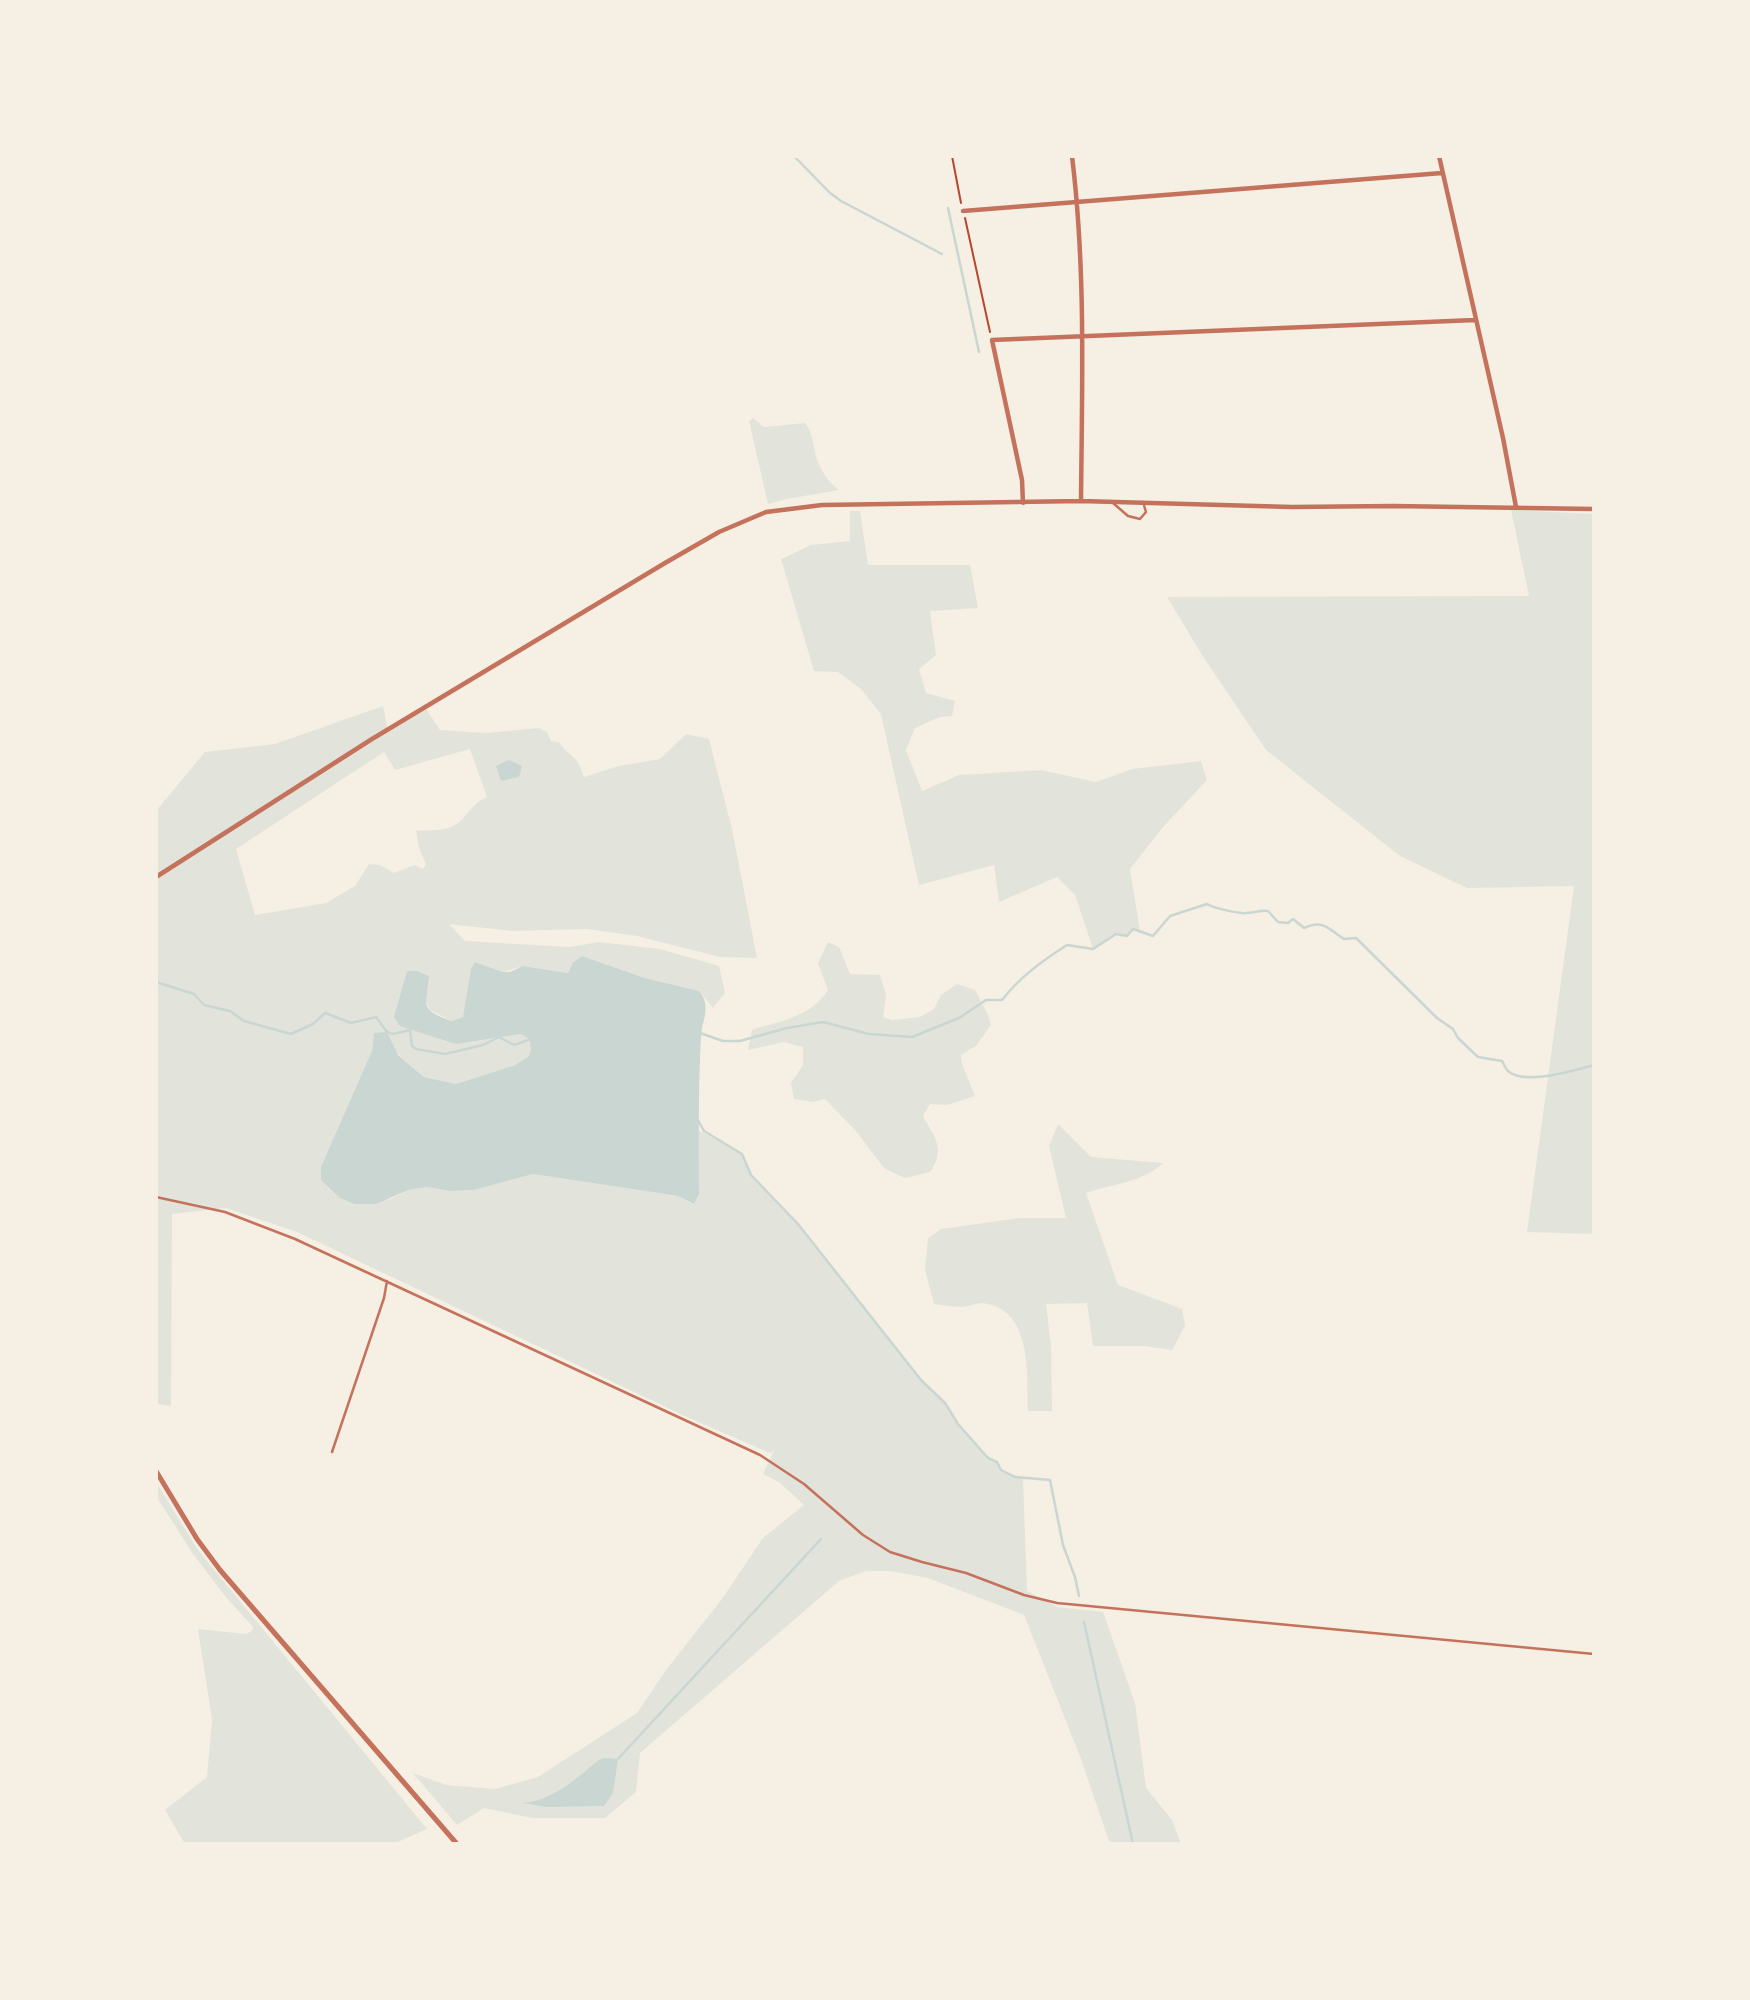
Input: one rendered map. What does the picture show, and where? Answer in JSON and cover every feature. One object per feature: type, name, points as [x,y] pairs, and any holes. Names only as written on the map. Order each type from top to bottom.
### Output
[{"type":"street","points":[[1072,156],[1077,201],[1082,337],[1081,501]]},
{"type":"street","points":[[1439,156],[1516,507]]},
{"type":"street","points":[[963,211],[1442,173]]},
{"type":"street","points":[[1023,503],[1022,480],[992,340],[1475,320]]},
{"type":"street","points":[[156,877],[390,727],[690,547],[766,512],[806,506],[1081,501],[1292,507],[1594,509]]},
{"type":"street","points":[[156,1471],[197,1539],[220,1570],[457,1844]]},
{"type":"lane","points":[[1110,502],[1133,519],[1144,517],[1146,509],[1143,502]]},
{"type":"lane","points":[[156,1197],[246,1219],[387,1281],[760,1455],[804,1484],[863,1535],[890,1552],[965,1573],[1024,1595],[1057,1603],[1594,1654]]},
{"type":"lane","points":[[332,1452],[384,1298],[387,1281]]},
{"type":"path","points":[[952,156],[992,340]]},
{"type":"shaded area","points":[[753,418],[764,427],[805,423],[822,471],[839,490],[768,504],[749,421]]},
{"type":"shaded area","points":[[1511,510],[1594,514],[1594,1234],[1527,1232],[1574,886],[1467,888],[1400,856],[1266,750],[1202,655],[1167,597],[1529,596]]},
{"type":"shaded area","points":[[850,511],[860,511],[868,565],[970,565],[978,608],[930,611],[936,655],[919,669],[926,693],[955,701],[952,716],[940,717],[915,728],[906,750],[922,791],[959,775],[1041,770],[1096,782],[1132,769],[1201,761],[1207,780],[1164,826],[1130,869],[1140,931],[1133,929],[1127,936],[1116,934],[1093,949],[1075,895],[1057,877],[999,902],[994,865],[919,885],[881,714],[861,689],[838,672],[814,671],[781,559],[811,545],[850,541]]},
{"type":"shaded area","points":[[383,706],[388,731],[426,709],[440,730],[486,733],[539,728],[547,732],[551,741],[559,742],[576,760],[584,777],[619,766],[660,759],[686,734],[709,739],[732,829],[757,958],[720,957],[637,936],[587,929],[512,931],[449,924],[465,941],[570,947],[599,942],[660,949],[719,966],[725,993],[713,1008],[699,991],[645,978],[582,956],[573,962],[568,973],[523,966],[503,972],[475,962],[463,1017],[452,1021],[430,1010],[425,999],[430,980],[394,1016],[456,1044],[521,1034],[529,1039],[531,1049],[529,1056],[515,1065],[456,1084],[424,1077],[374,1033],[372,1051],[388,1200],[408,1190],[427,1187],[450,1191],[474,1190],[533,1174],[678,1196],[693,1204],[699,1194],[698,1130],[742,1154],[751,1175],[798,1224],[921,1380],[945,1403],[958,1424],[988,1458],[997,1462],[1001,1470],[1023,1478],[1027,1591],[1057,1607],[1103,1612],[1135,1703],[1146,1788],[1172,1820],[1181,1844],[1110,1844],[1081,1759],[1024,1615],[928,1578],[890,1571],[866,1571],[839,1581],[640,1753],[636,1792],[605,1818],[532,1818],[484,1808],[457,1825],[413,1773],[446,1785],[495,1789],[538,1777],[637,1713],[666,1670],[722,1599],[763,1538],[804,1505],[779,1482],[763,1474],[774,1451],[770,1453],[689,1418],[297,1232],[226,1208],[172,1214],[171,1406],[156,1404],[156,811],[205,752],[275,744]],"holes":[[[470,749],[487,797],[451,827],[416,831],[426,864],[423,869],[415,865],[394,873],[380,865],[369,864],[355,886],[326,903],[255,915],[236,849],[384,752],[395,770]]]},
{"type":"shaded area","points":[[509,760],[522,766],[519,777],[501,781],[496,766]]},
{"type":"shaded area","points":[[828,942],[839,947],[850,974],[880,975],[886,995],[883,1017],[892,1020],[920,1017],[934,1009],[941,995],[957,984],[975,990],[988,1015],[991,1025],[976,1046],[961,1055],[975,1096],[947,1105],[930,1104],[923,1116],[935,1137],[938,1150],[930,1172],[905,1178],[884,1168],[855,1130],[825,1099],[813,1102],[794,1099],[791,1083],[803,1065],[803,1047],[784,1042],[748,1050],[752,1030],[804,1012],[828,990],[818,963]]},
{"type":"shaded area","points":[[582,956],[645,978],[699,991],[703,997],[706,1008],[700,1057],[699,1194],[694,1204],[678,1196],[533,1174],[474,1190],[450,1191],[427,1187],[408,1190],[376,1204],[355,1204],[340,1198],[321,1180],[321,1167],[372,1051],[374,1033],[387,1032],[398,1055],[424,1077],[456,1084],[515,1065],[529,1056],[529,1039],[521,1034],[456,1044],[400,1026],[394,1017],[407,971],[429,976],[426,999],[429,1009],[452,1021],[463,1017],[471,969],[475,962],[503,972],[523,966],[568,973],[573,962]]},
{"type":"shaded area","points":[[1058,1124],[1091,1157],[1163,1163],[1136,1179],[1086,1193],[1118,1285],[1182,1309],[1185,1326],[1172,1350],[1144,1346],[1093,1346],[1087,1303],[1046,1304],[1051,1346],[1052,1411],[1028,1411],[1026,1362],[1019,1330],[1011,1317],[999,1308],[982,1303],[961,1307],[934,1304],[925,1270],[928,1238],[941,1229],[1020,1218],[1066,1218],[1049,1146]]},
{"type":"shaded area","points":[[156,1482],[198,1550],[427,1829],[393,1844],[185,1844],[165,1810],[207,1777],[212,1720],[198,1629],[246,1634],[252,1631],[253,1627],[193,1554],[156,1496]]},
{"type":"shaded area","points":[[604,1758],[618,1759],[613,1793],[604,1806],[546,1807],[522,1803],[554,1793]]},
{"type":"waterway","points":[[794,156],[841,201],[942,254]]},
{"type":"waterway","points":[[948,208],[979,352]]},
{"type":"waterway","points":[[700,1033],[723,1041],[740,1041],[787,1028],[823,1022],[869,1034],[912,1037],[959,1018],[986,1000],[1002,1000],[1032,970],[1067,945],[1093,949],[1116,934],[1127,936],[1133,929],[1153,936],[1170,916],[1207,904],[1238,913],[1268,911],[1278,922],[1288,923],[1293,919],[1304,928],[1321,925],[1344,939],[1356,938],[1437,1018],[1453,1029],[1458,1038],[1478,1057],[1502,1061],[1508,1071],[1516,1075],[1550,1076],[1594,1065]]},
{"type":"waterway","points":[[156,982],[194,994],[204,1005],[230,1011],[244,1021],[291,1034],[313,1024],[325,1013],[351,1023],[376,1017],[387,1032],[393,1034],[410,1030],[412,1046],[416,1049],[445,1054],[483,1045],[499,1037],[514,1045],[531,1039]]},
{"type":"waterway","points":[[698,1120],[704,1131],[742,1154],[751,1175],[798,1224],[921,1380],[945,1403],[958,1424],[988,1458],[997,1462],[1001,1470],[1015,1477],[1050,1480],[1063,1545],[1079,1596]]},
{"type":"waterway","points":[[618,1759],[821,1539]]},
{"type":"waterway","points":[[1084,1622],[1133,1844]]}]
